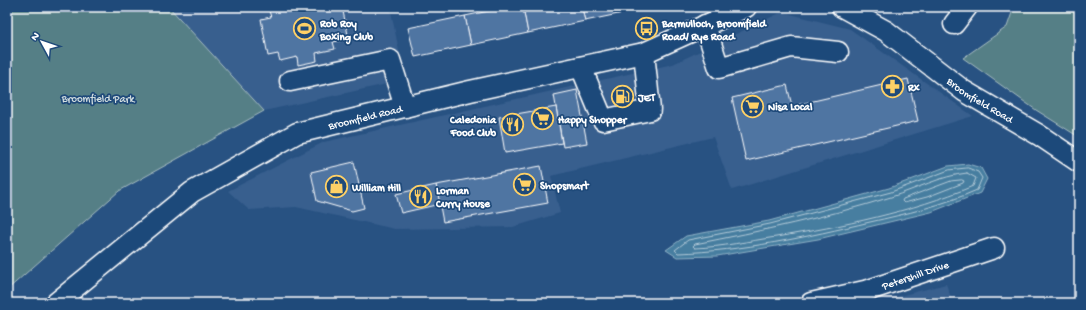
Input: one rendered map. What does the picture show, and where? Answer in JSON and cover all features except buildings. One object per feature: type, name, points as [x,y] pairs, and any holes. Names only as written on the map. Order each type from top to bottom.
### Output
[{"type":"street","name":"Broomfield Road","points":[[56,303],[192,192],[297,133],[644,53],[715,17],[746,7]]},
{"type":"street","name":"Broomfield Road","points":[[842,7],[886,31],[964,91],[1039,135],[1079,162]]},
{"type":"street","name":"Broomfield Road","points":[[873,7],[886,31]]},
{"type":"street","points":[[954,24],[967,7]]},
{"type":"street","points":[[715,17],[719,68],[791,47],[838,52]]},
{"type":"street","points":[[581,67],[603,120],[650,110],[644,53]]},
{"type":"street","points":[[290,81],[390,60],[405,107]]},
{"type":"street","name":"Petershill Drive","points":[[811,303],[869,290],[994,248]]},
{"type":"shaded area","points":[[169,7],[390,7],[405,80],[264,111]]},
{"type":"shaded area","points":[[782,12],[850,29],[973,116],[732,190],[713,137],[551,176],[560,213],[513,227],[395,229],[296,207],[249,210],[228,191],[324,142],[673,64]]},
{"type":"shaded area","points":[[946,284],[953,303],[873,303]]},
{"type":"green space","name":"Broomfield Park","points":[[7,7],[169,7],[264,111],[119,191],[7,290]]},
{"type":"green space","points":[[1014,7],[1079,7],[1079,137],[1036,110],[963,58],[1007,27]]},
{"type":"water","points":[[968,164],[981,168],[987,179],[980,193],[931,212],[818,239],[717,256],[677,257],[666,250],[686,236],[769,221],[889,188],[948,166]]},
{"type":"place","name":"Rob Roy Boxing Club","points":[[305,29]]},
{"type":"place","name":"Barmulloch, Broomfield Road/ Rye Road","points":[[647,29]]},
{"type":"place","name":"Rx","points":[[893,87]]},
{"type":"place","name":"JET","points":[[622,97]]},
{"type":"place","name":"Nisa Local","points":[[753,106]]},
{"type":"place","name":"Happy Shopper","points":[[542,119]]},
{"type":"place","name":"Caledonia Food Club","points":[[512,125]]},
{"type":"place","name":"Shopsmart","points":[[525,185]]},
{"type":"place","name":"William Hill","points":[[337,187]]},
{"type":"place","name":"Lorman Curry House","points":[[421,196]]}]
